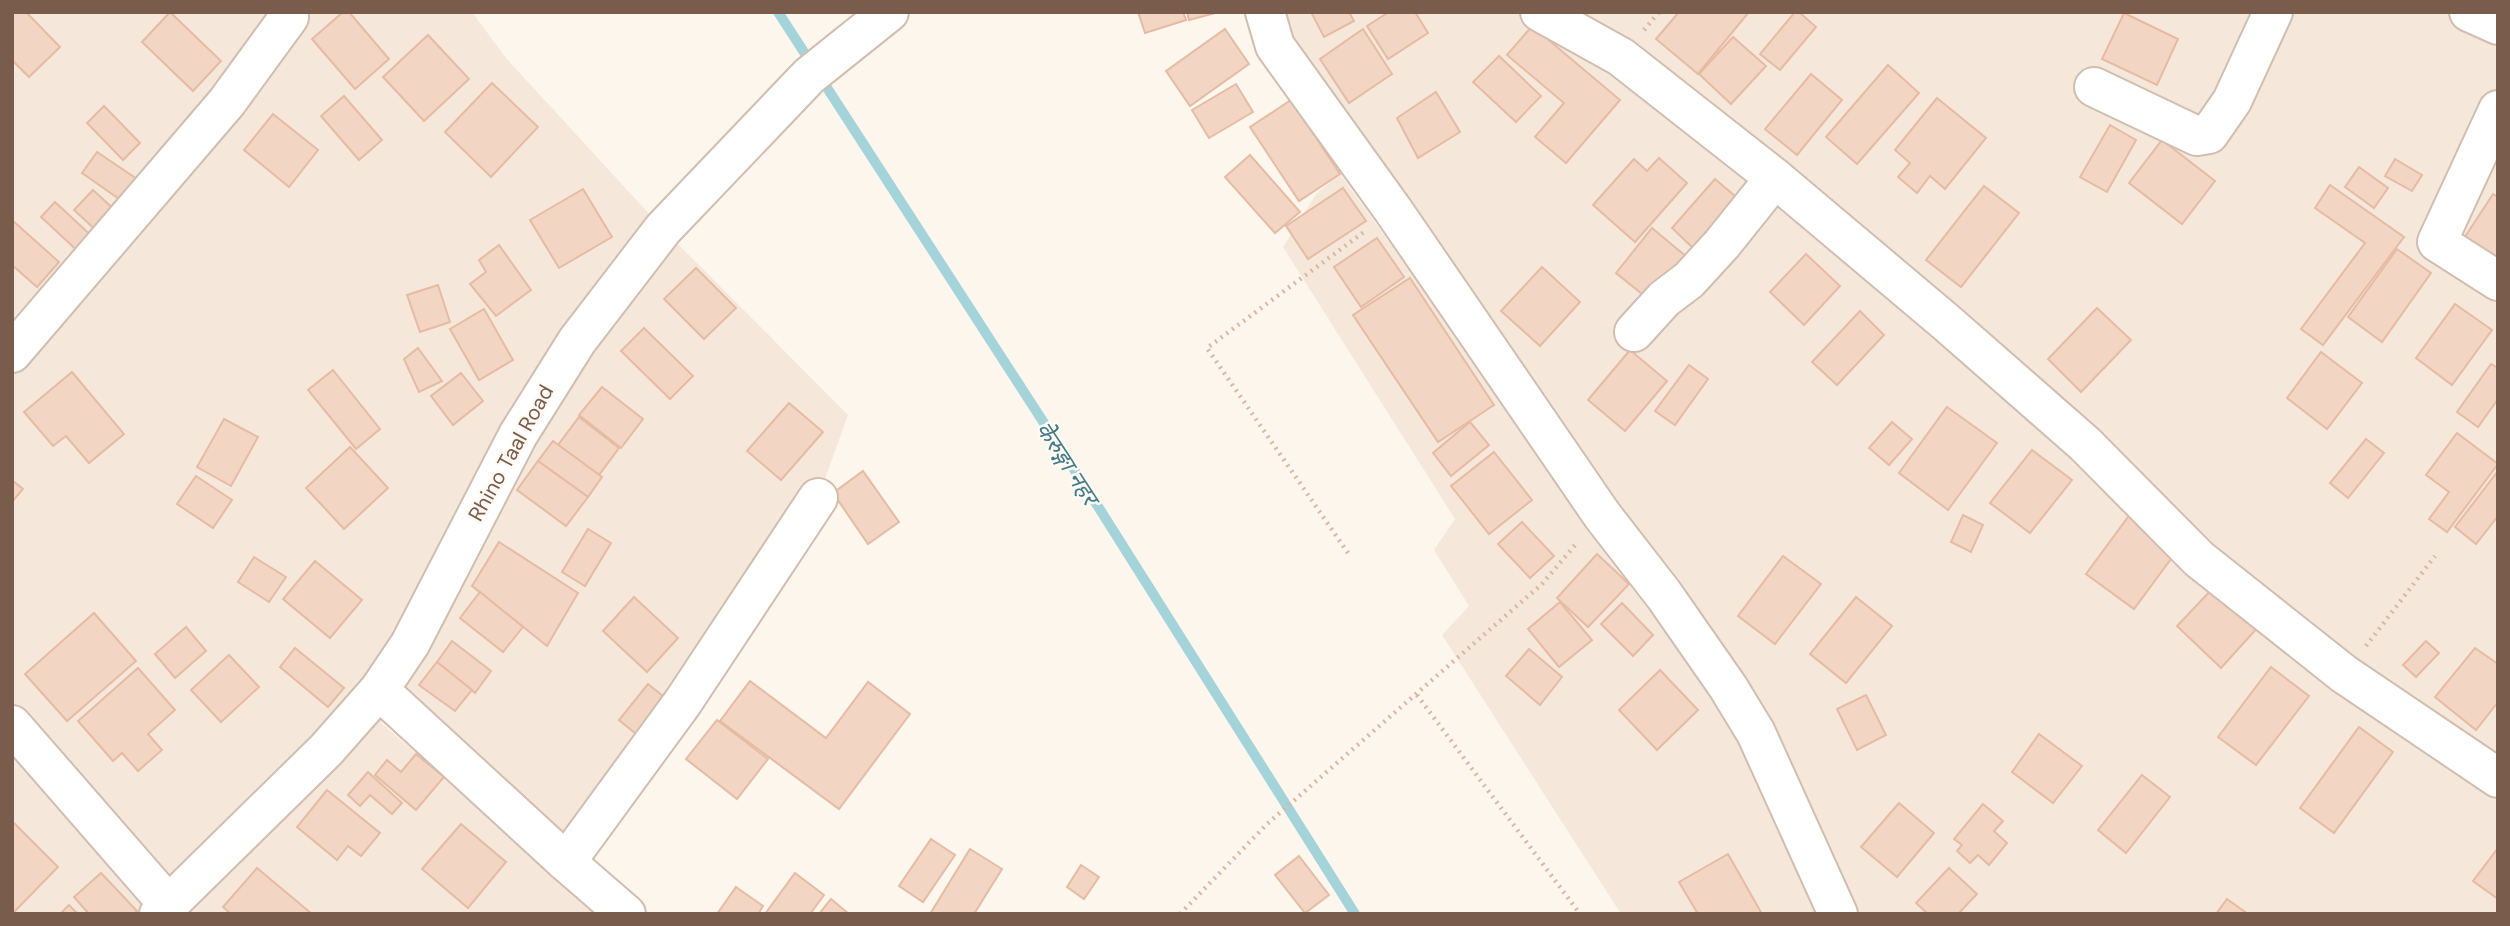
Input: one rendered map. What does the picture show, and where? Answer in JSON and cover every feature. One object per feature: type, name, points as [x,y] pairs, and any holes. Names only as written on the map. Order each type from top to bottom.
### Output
[{"type":"street","points":[[1265,12],[1275,46],[1393,210],[1602,515],[1664,595],[1742,710],[1756,733],[1838,914]]},
{"type":"street","points":[[1540,12],[1621,57],[1774,178],[1947,323],[2085,444],[2199,559],[2344,674],[2498,778]]},
{"type":"street","points":[[2094,87],[2197,136],[2209,134],[2232,101],[2273,12]]},
{"type":"street","points":[[2469,12],[2498,25]]},
{"type":"street","points":[[12,353],[227,102],[289,17]]},
{"type":"street","name":"Rhino Taal Road","points":[[164,909],[326,750],[379,690],[410,644],[518,435],[577,341],[663,229],[809,76],[884,17]]},
{"type":"street","points":[[2498,110],[2437,242],[2498,281]]},
{"type":"street","points":[[1634,332],[1664,299],[1689,280],[1714,253],[1774,178]]},
{"type":"street","points":[[566,862],[683,702],[818,498]]},
{"type":"street","points":[[379,690],[626,914]]},
{"type":"street","points":[[12,725],[164,909]]},
{"type":"path","points":[[1348,553],[1207,348],[1393,210]]},
{"type":"path","points":[[1180,914],[1266,824],[1542,584],[1602,515]]},
{"type":"path","points":[[2344,674],[2435,556]]},
{"type":"path","points":[[1417,695],[1580,914]]},
{"type":"shaded area","points":[[12,12],[472,12],[506,58],[663,229],[848,415],[818,498],[569,846],[403,696],[381,723],[604,914],[12,914]]},
{"type":"shaded area","points":[[1259,12],[2498,12],[2498,914],[1845,914],[1810,834]]},
{"type":"shaded area","points":[[1340,174],[1725,706],[1827,914],[1621,914],[1442,635],[1469,606],[1434,550],[1455,519],[1283,247],[1316,194]]},
{"type":"building","points":[[12,12],[26,12],[60,47],[29,77],[12,60]]},
{"type":"building","points":[[170,12],[221,61],[193,91],[142,42]]},
{"type":"building","points":[[343,12],[349,12],[389,59],[355,89],[312,39]]},
{"type":"building","points":[[1138,12],[1183,12],[1186,20],[1145,33]]},
{"type":"building","points":[[1187,12],[1219,12],[1189,20]]},
{"type":"building","points":[[1311,12],[1349,12],[1354,21],[1324,37]]},
{"type":"building","points":[[1389,12],[1415,12],[1428,33],[1388,59],[1367,26]]},
{"type":"building","points":[[1679,12],[1749,12],[1698,74],[1656,39]]},
{"type":"building","points":[[1795,12],[1799,12],[1816,27],[1780,70],[1760,54]]},
{"type":"building","points":[[2124,13],[2178,39],[2157,85],[2102,59]]},
{"type":"building","points":[[1532,26],[1620,100],[1566,163],[1535,137],[1564,103],[1507,55]]},
{"type":"building","points":[[1225,29],[1249,64],[1190,106],[1166,71]]},
{"type":"building","points":[[1363,29],[1392,74],[1349,103],[1320,59]]},
{"type":"building","points":[[428,35],[469,79],[424,121],[383,77]]},
{"type":"building","points":[[1733,37],[1766,66],[1731,104],[1699,74]]},
{"type":"building","points":[[1499,56],[1541,96],[1516,122],[1473,82]]},
{"type":"building","points":[[1888,65],[1919,93],[1857,164],[1826,137]]},
{"type":"building","points":[[1811,74],[1842,100],[1797,155],[1765,129]]},
{"type":"building","points":[[492,83],[538,127],[491,177],[445,132]]},
{"type":"building","points":[[1236,84],[1253,112],[1209,138],[1192,110]]},
{"type":"building","points":[[1436,92],[1460,132],[1418,158],[1397,118]]},
{"type":"building","points":[[344,96],[382,140],[359,160],[321,116]]},
{"type":"building","points":[[1937,98],[1986,138],[1945,189],[1930,176],[1917,193],[1898,177],[1910,163],[1895,150]]},
{"type":"building","points":[[1291,100],[1340,174],[1299,201],[1250,127]]},
{"type":"building","points":[[104,106],[140,143],[123,160],[87,123]]},
{"type":"building","points":[[273,114],[318,150],[289,187],[244,150]]},
{"type":"building","points":[[2110,125],[2136,140],[2107,192],[2080,177]]},
{"type":"building","points":[[2162,140],[2215,181],[2182,224],[2129,183]]},
{"type":"building","points":[[97,152],[140,181],[125,203],[82,173]]},
{"type":"building","points":[[1250,155],[1300,212],[1275,233],[1225,177]]},
{"type":"building","points":[[1659,158],[1687,183],[1635,242],[1593,205],[1634,159],[1647,171]]},
{"type":"building","points":[[2395,159],[2422,175],[2412,191],[2385,176]]},
{"type":"building","points":[[2359,167],[2388,188],[2374,208],[2345,187]]},
{"type":"building","points":[[1715,179],[1741,201],[1696,251],[1672,228]]},
{"type":"building","points":[[2330,185],[2404,237],[2323,345],[2301,329],[2365,243],[2315,208]]},
{"type":"building","points":[[1984,186],[2019,213],[1961,287],[1926,260]]},
{"type":"building","points":[[1343,188],[1366,221],[1308,259],[1286,226]]},
{"type":"building","points":[[583,189],[612,237],[559,268],[530,220]]},
{"type":"building","points":[[93,190],[118,213],[99,233],[74,210]]},
{"type":"building","points":[[2493,194],[2498,197],[2498,272],[2459,246]]},
{"type":"building","points":[[55,202],[97,241],[83,256],[41,217]]},
{"type":"building","points":[[12,220],[59,262],[37,287],[12,265]]},
{"type":"building","points":[[1652,228],[1688,258],[1652,302],[1616,273]]},
{"type":"building","points":[[1377,238],[1404,277],[1361,307],[1334,267]]},
{"type":"building","points":[[499,245],[531,290],[496,316],[470,284],[486,272],[479,260]]},
{"type":"building","points":[[2397,249],[2431,273],[2382,342],[2348,317]]},
{"type":"building","points":[[1806,254],[1840,286],[1804,325],[1770,292]]},
{"type":"building","points":[[1542,267],[1580,302],[1540,346],[1501,311]]},
{"type":"building","points":[[696,268],[736,308],[704,339],[664,299]]},
{"type":"building","points":[[1410,278],[1494,405],[1438,442],[1353,315]]},
{"type":"building","points":[[438,285],[450,322],[420,332],[407,295]]},
{"type":"building","points":[[2455,304],[2492,330],[2452,385],[2416,358]]},
{"type":"building","points":[[2097,308],[2131,340],[2081,392],[2048,359]]},
{"type":"building","points":[[484,309],[513,360],[479,380],[450,329]]},
{"type":"building","points":[[1860,311],[1884,335],[1837,385],[1812,362]]},
{"type":"building","points":[[644,328],[693,376],[670,399],[621,351]]},
{"type":"building","points":[[418,348],[442,381],[419,392],[404,359]]},
{"type":"building","points":[[1630,350],[1667,381],[1625,431],[1588,400]]},
{"type":"building","points":[[2321,352],[2362,383],[2327,429],[2287,398]]},
{"type":"building","points":[[2491,364],[2498,368],[2498,399],[2478,427],[2457,412]]},
{"type":"building","points":[[1689,365],[1708,379],[1675,425],[1655,411]]},
{"type":"building","points":[[333,370],[380,429],[356,449],[308,390]]},
{"type":"building","points":[[72,372],[124,434],[89,463],[66,436],[53,446],[24,412]]},
{"type":"building","points":[[461,373],[483,401],[453,425],[431,396]]},
{"type":"building","points":[[602,387],[643,419],[621,448],[579,415]]},
{"type":"building","points":[[789,403],[823,432],[781,480],[747,451]]},
{"type":"building","points":[[1947,407],[1997,443],[1948,510],[1899,473]]},
{"type":"building","points":[[579,417],[619,448],[599,475],[558,445]]},
{"type":"building","points":[[224,419],[258,437],[231,486],[197,467]]},
{"type":"building","points":[[1470,422],[1489,445],[1451,476],[1433,453]]},
{"type":"building","points":[[1892,422],[1912,439],[1889,465],[1869,448]]},
{"type":"building","points":[[2457,433],[2498,464],[2447,532],[2429,519],[2449,492],[2426,475]]},
{"type":"building","points":[[2366,439],[2384,453],[2348,498],[2330,483]]},
{"type":"building","points":[[553,441],[602,477],[588,497],[538,461]]},
{"type":"building","points":[[350,447],[388,488],[344,529],[306,488]]},
{"type":"building","points":[[2032,450],[2072,480],[2030,533],[1990,503]]},
{"type":"building","points":[[1494,452],[1532,500],[1489,534],[1451,486]]},
{"type":"building","points":[[538,461],[588,497],[566,526],[517,490]]},
{"type":"building","points":[[863,471],[899,522],[868,544],[833,493]]},
{"type":"building","points":[[2498,471],[2498,516],[2476,544],[2455,527]]},
{"type":"building","points":[[196,476],[232,500],[213,528],[177,504]]},
{"type":"building","points":[[12,480],[23,489],[12,502]]},
{"type":"building","points":[[2131,513],[2179,548],[2134,609],[2086,574]]},
{"type":"building","points":[[1963,515],[1983,525],[1971,552],[1951,542]]},
{"type":"building","points":[[1522,522],[1554,556],[1530,578],[1498,544]]},
{"type":"building","points":[[588,529],[611,543],[585,586],[562,572]]},
{"type":"building","points":[[499,542],[578,593],[547,646],[472,586]]},
{"type":"building","points":[[1597,554],[1629,584],[1588,627],[1557,598]]},
{"type":"building","points":[[1783,556],[1821,584],[1775,644],[1738,616]]},
{"type":"building","points":[[254,557],[286,577],[269,602],[238,582]]},
{"type":"building","points":[[315,561],[362,600],[330,638],[283,599]]},
{"type":"building","points":[[2216,585],[2259,626],[2221,668],[2177,626]]},
{"type":"building","points":[[480,592],[523,627],[503,652],[460,618]]},
{"type":"building","points":[[634,597],[678,638],[647,672],[603,631]]},
{"type":"building","points":[[1856,597],[1892,626],[1846,683],[1810,654]]},
{"type":"building","points":[[1560,602],[1592,640],[1559,667],[1528,629]]},
{"type":"building","points":[[1622,603],[1653,635],[1633,656],[1601,624]]},
{"type":"building","points":[[94,613],[136,661],[67,721],[25,674]]},
{"type":"building","points":[[186,627],[206,651],[175,678],[155,654]]},
{"type":"building","points":[[452,641],[491,671],[475,693],[437,662]]},
{"type":"building","points":[[2426,641],[2439,653],[2416,677],[2403,665]]},
{"type":"building","points":[[295,648],[344,688],[328,707],[280,667]]},
{"type":"building","points":[[2475,648],[2498,664],[2498,702],[2476,730],[2435,697]]},
{"type":"building","points":[[1529,649],[1562,677],[1540,705],[1506,676]]},
{"type":"building","points":[[229,655],[259,687],[221,722],[191,690]]},
{"type":"building","points":[[437,662],[472,690],[455,711],[419,685]]},
{"type":"building","points":[[2271,667],[2309,696],[2256,765],[2218,737]]},
{"type":"building","points":[[138,668],[175,710],[148,734],[162,750],[138,771],[122,753],[113,761],[78,721]]},
{"type":"building","points":[[1660,670],[1698,710],[1657,750],[1619,710]]},
{"type":"building","points":[[750,681],[826,738],[868,682],[910,714],[839,809],[720,721]]},
{"type":"building","points":[[648,684],[674,705],[646,742],[619,720]]},
{"type":"building","points":[[1866,695],[1886,735],[1857,750],[1837,709]]},
{"type":"building","points":[[717,720],[768,759],[737,799],[686,759]]},
{"type":"building","points":[[2359,727],[2393,752],[2334,833],[2300,808]]},
{"type":"building","points":[[2039,734],[2082,766],[2053,803],[2012,772]]},
{"type":"building","points":[[416,754],[444,777],[416,810],[375,775],[387,760],[401,772]]},
{"type":"building","points":[[368,772],[402,803],[392,814],[370,795],[360,806],[348,795]]},
{"type":"building","points":[[2142,775],[2170,797],[2126,853],[2098,830]]},
{"type":"building","points":[[327,790],[380,833],[361,856],[348,846],[337,860],[297,827]]},
{"type":"building","points":[[1899,803],[1934,833],[1897,877],[1861,847]]},
{"type":"building","points":[[1983,804],[2003,821],[1994,831],[2007,843],[1989,865],[1978,855],[1970,863],[1957,851],[1962,845],[1954,839]]},
{"type":"building","points":[[13,822],[58,867],[14,912],[12,910]]},
{"type":"building","points":[[461,824],[506,862],[468,908],[422,869]]},
{"type":"building","points":[[931,839],[955,855],[923,902],[899,886]]},
{"type":"building","points":[[2498,848],[2498,899],[2473,881]]},
{"type":"building","points":[[970,849],[1002,869],[974,914],[930,914]]},
{"type":"building","points":[[1728,854],[1762,914],[1698,914],[1679,882]]},
{"type":"building","points":[[1299,856],[1329,895],[1305,913],[1275,875]]},
{"type":"building","points":[[1081,865],[1099,877],[1084,899],[1067,887]]},
{"type":"building","points":[[257,868],[312,914],[231,914],[223,907]]},
{"type":"building","points":[[1949,868],[1977,894],[1958,914],[1928,914],[1916,903]]},
{"type":"building","points":[[101,873],[137,911],[134,914],[89,914],[74,897]]},
{"type":"building","points":[[795,873],[824,895],[810,914],[765,914]]},
{"type":"building","points":[[736,887],[763,906],[758,914],[717,914]]},
{"type":"building","points":[[831,899],[849,914],[819,914]]},
{"type":"building","points":[[2227,899],[2248,914],[2216,914]]},
{"type":"building","points":[[69,905],[78,914],[60,914]]},
{"type":"waterway","name":"केेरुङ्गा नहर","points":[[778,12],[1099,508],[1355,914]]}]
